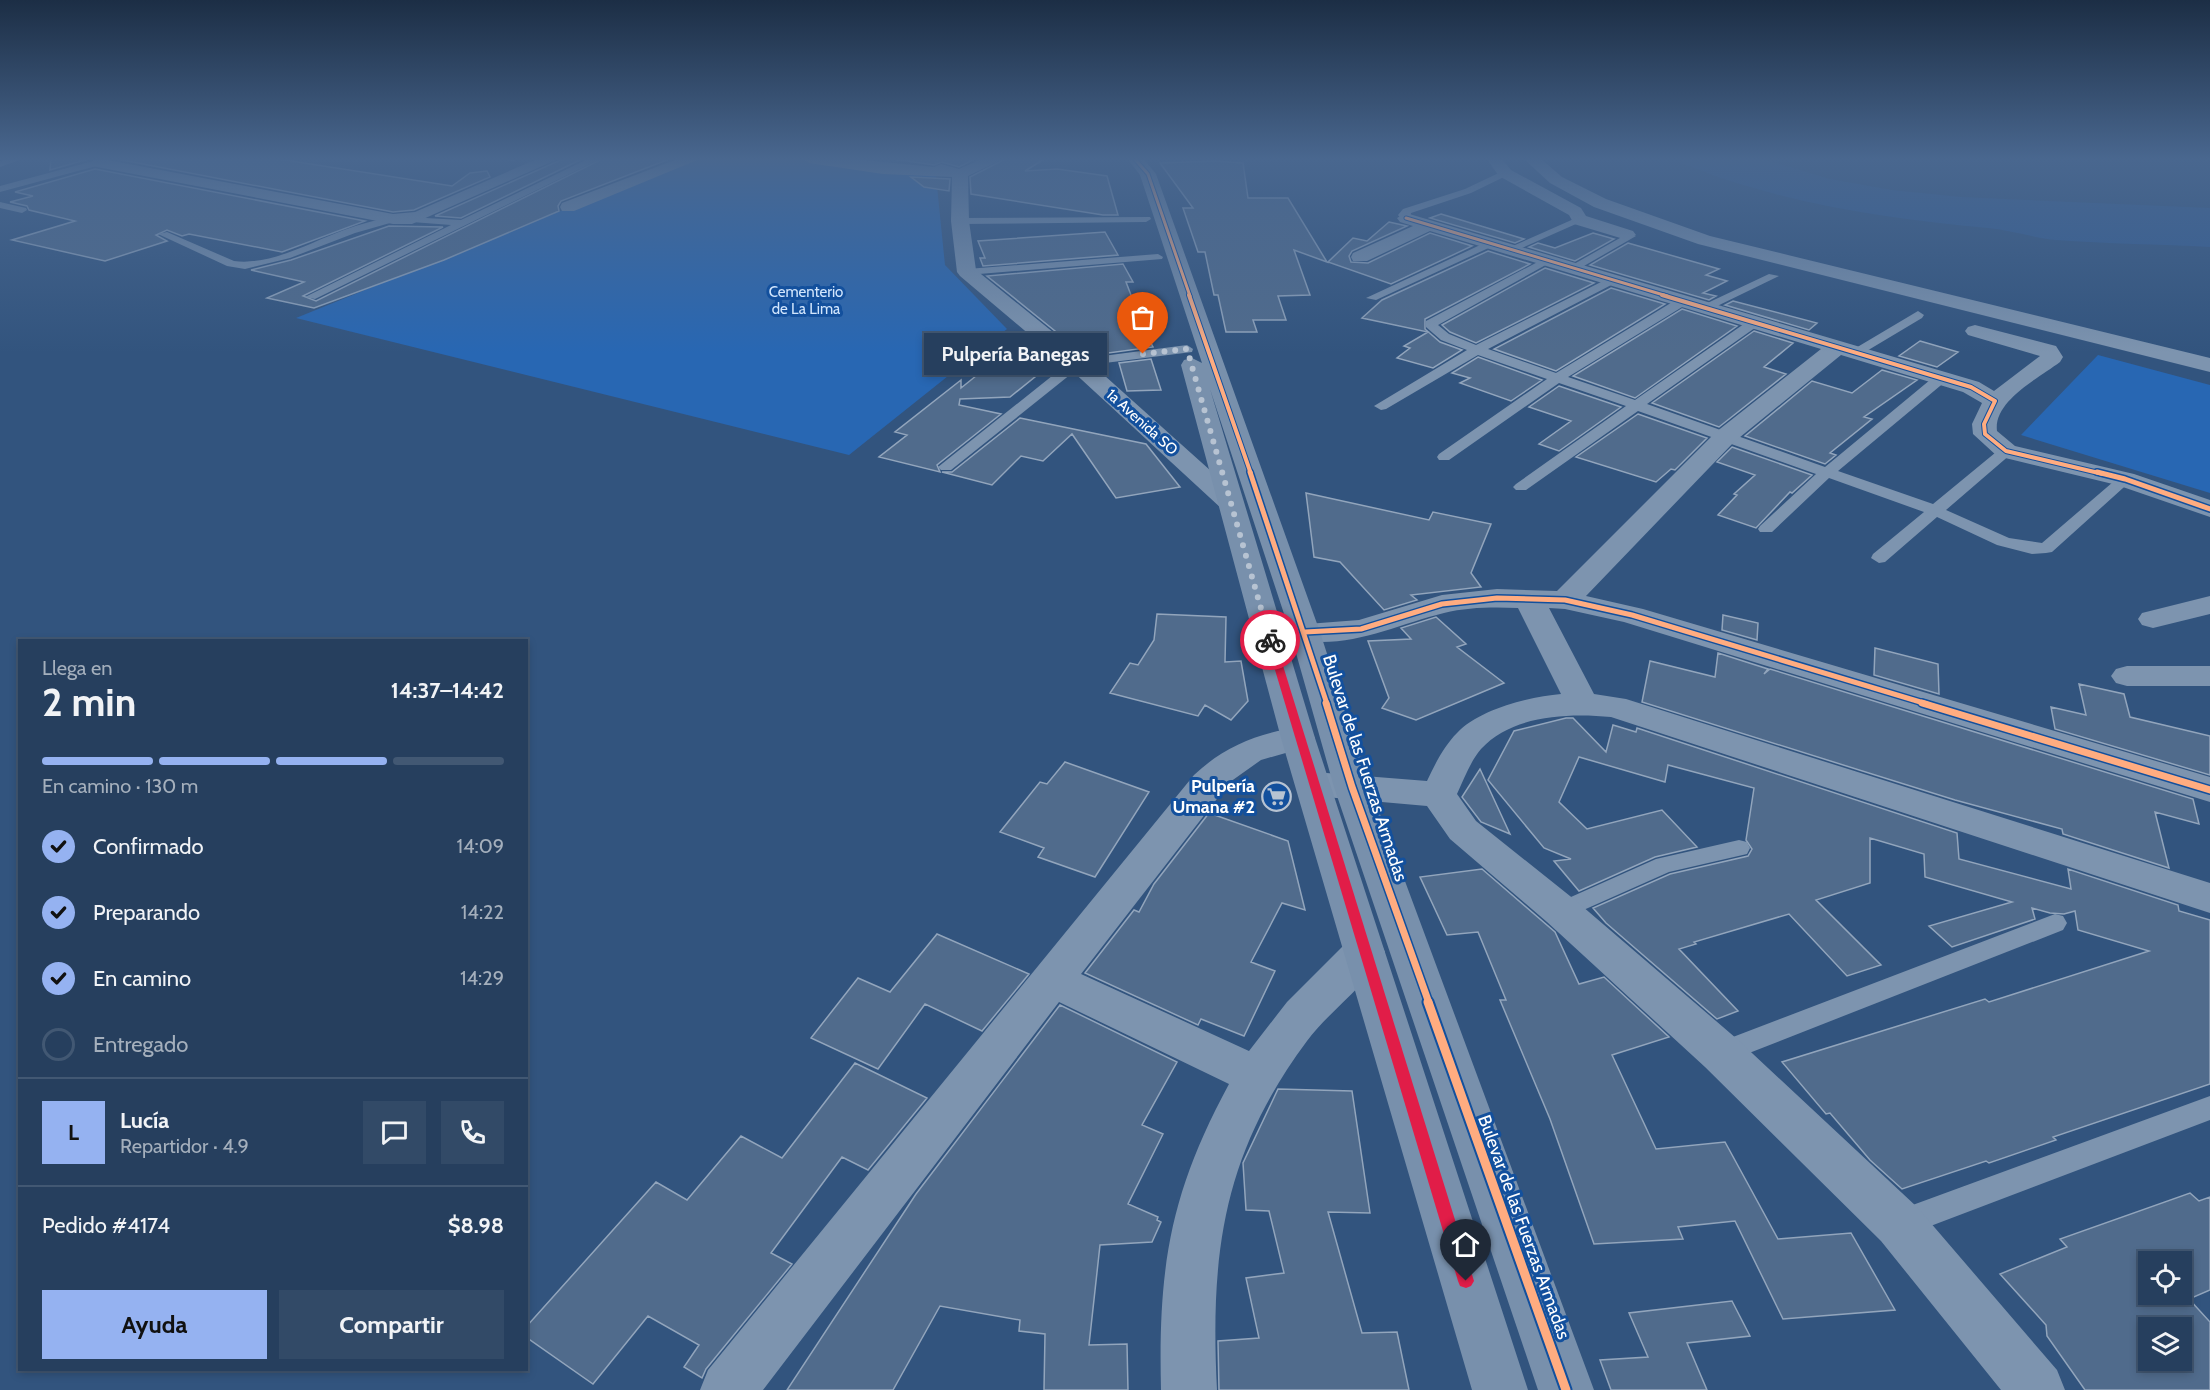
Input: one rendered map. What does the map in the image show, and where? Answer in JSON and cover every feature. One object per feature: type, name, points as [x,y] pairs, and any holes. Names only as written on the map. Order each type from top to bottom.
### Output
[{"type":"street","points":[[960,223],[967,272]]},
{"type":"street","points":[[1147,223],[1187,349],[1298,738],[1500,1390]]},
{"type":"street","name":"Bulevar de las Fuerzas Armadas","points":[[1165,223],[1305,632],[1352,787],[1566,1390]]},
{"type":"street","points":[[1422,223],[1971,387],[1995,400]]},
{"type":"street","points":[[1589,223],[1640,239]]},
{"type":"street","points":[[1656,223],[1704,240],[2210,365]]},
{"type":"street","points":[[1360,257],[1429,225]]},
{"type":"street","points":[[1667,247],[1817,288]]},
{"type":"street","name":"1a Avenida SO","points":[[967,272],[1077,363],[1231,502]]},
{"type":"street","points":[[1896,309],[1940,321]]},
{"type":"street","points":[[1962,327],[2048,351],[2052,357],[1995,400],[1984,424],[1985,434],[2006,451],[2125,479],[2210,508]]},
{"type":"street","points":[[1565,600],[1725,437],[1846,350]]},
{"type":"street","points":[[1305,632],[1361,629],[1442,604],[1528,597],[1565,600],[1632,615],[2210,790]]},
{"type":"street","points":[[1528,597],[1582,703]]},
{"type":"street","points":[[2153,619],[2210,605]]},
{"type":"street","points":[[2127,676],[2210,676]]},
{"type":"street","points":[[1439,794],[1452,766],[1470,740],[1508,716],[1536,707],[1582,703],[1614,707],[2210,898]]},
{"type":"street","points":[[728,1390],[1224,766],[1244,753],[1267,743],[1298,738]]},
{"type":"street","points":[[1314,784],[1439,794]]},
{"type":"street","points":[[1439,794],[1448,811],[1463,830],[1561,911],[1721,1053],[1899,1224],[2037,1390]]},
{"type":"street","points":[[1189,1390],[1186,1314],[1193,1243],[1212,1169],[1258,1076],[1294,1024],[1364,952]]},
{"type":"street","points":[[1053,980],[1258,1076]]},
{"type":"lane","points":[[163,234],[231,264],[245,266],[286,256],[351,231],[379,223]]},
{"type":"lane","points":[[450,223],[461,224]]},
{"type":"lane","points":[[1372,298],[1501,246],[1571,223]]},
{"type":"lane","points":[[310,297],[461,224]]},
{"type":"lane","points":[[1573,268],[1640,239]]},
{"type":"lane","points":[[967,272],[1158,257]]},
{"type":"lane","points":[[1547,260],[1430,324],[1445,337],[1477,350],[1639,405],[1825,474],[1934,510],[2014,545],[2037,550],[2046,548],[2125,479]]},
{"type":"lane","points":[[1705,307],[1773,276]]},
{"type":"lane","points":[[1381,406],[1477,350],[1613,280]]},
{"type":"lane","points":[[1444,457],[1557,378],[1683,301]]},
{"type":"lane","points":[[1846,350],[1918,315]]},
{"type":"lane","points":[[1521,487],[1755,322]]},
{"type":"lane","points":[[946,467],[1077,363],[1187,349]]},
{"type":"lane","points":[[1766,529],[1825,474],[1941,378]]},
{"type":"lane","points":[[1879,558],[2006,451]]},
{"type":"lane","points":[[1561,911],[1664,865],[1739,848]]},
{"type":"lane","points":[[1721,1053],[2055,923]]},
{"type":"lane","points":[[1899,1224],[2210,1108]]},
{"type":"green space","name":"Cementerio de La Lima","points":[[531,223],[941,223],[945,265],[1007,329],[849,455],[296,318]]},
{"type":"green space","points":[[2098,355],[2210,385],[2210,493],[2021,435]]},
{"type":"shaded area","points":[[1942,223],[2210,223],[2210,247],[2056,240],[1997,229]]},
{"type":"building","points":[[69,223],[360,223],[282,252],[189,234],[182,236],[167,230],[156,235],[167,241],[105,261],[12,240]]},
{"type":"building","points":[[473,223],[531,223],[444,260],[314,308],[267,298],[304,282],[251,270],[291,260],[389,226],[443,227],[303,296],[316,301]]},
{"type":"building","points":[[1188,223],[1303,223],[1327,262],[1294,250],[1310,295],[1278,296],[1286,320],[1253,320],[1257,332],[1226,332],[1218,295],[1214,295],[1205,252],[1198,252]]},
{"type":"building","points":[[1388,223],[1407,226],[1352,251],[1349,256],[1351,262],[1368,263],[1430,233],[1472,246],[1391,284],[1328,262],[1353,238],[1367,241]]},
{"type":"building","points":[[1447,223],[1470,223],[1524,239],[1515,243]]},
{"type":"building","points":[[1105,232],[1118,255],[983,266],[980,258],[985,258],[978,241]]},
{"type":"building","points":[[1593,233],[1614,239],[1575,261],[1529,247],[1538,243],[1555,248]]},
{"type":"building","points":[[1628,243],[1719,269],[1706,275],[1727,281],[1703,293],[1716,296],[1709,300],[1590,265]]},
{"type":"building","points":[[1488,251],[1530,264],[1425,319],[1425,329],[1440,342],[1462,350],[1433,368],[1397,358],[1410,348],[1404,346],[1428,332],[1362,318],[1382,300]]},
{"type":"building","points":[[1123,264],[1133,282],[1126,282],[1134,303],[1129,304],[1153,347],[1086,356],[987,276]]},
{"type":"building","points":[[1545,268],[1594,283],[1476,343],[1450,332],[1442,325]]},
{"type":"building","points":[[1611,288],[1665,304],[1556,371],[1494,349]]},
{"type":"building","points":[[1733,301],[1817,323],[1809,330],[1725,305]]},
{"type":"building","points":[[1682,309],[1737,326],[1635,398],[1573,376]]},
{"type":"building","points":[[1754,331],[1793,343],[1764,367],[1786,374],[1719,427],[1652,403]]},
{"type":"building","points":[[1028,336],[1056,360],[1010,397],[960,399],[959,405],[1001,414],[937,465],[940,472],[879,457],[907,435],[895,432],[961,380],[961,388],[1002,355],[990,344]]},
{"type":"building","points":[[1920,341],[1958,352],[1937,367],[1899,356]]},
{"type":"building","points":[[1478,357],[1542,380],[1511,401],[1460,383],[1470,378],[1452,373]]},
{"type":"building","points":[[1151,359],[1161,390],[1127,391],[1119,363]]},
{"type":"building","points":[[1882,370],[1917,380],[1864,417],[1872,419],[1830,453],[1836,455],[1825,464],[1745,436],[1812,381],[1852,393]]},
{"type":"building","points":[[1559,386],[1621,407],[1559,451],[1539,444],[1571,421],[1529,407]]},
{"type":"building","points":[[1638,414],[1707,438],[1675,470],[1671,469],[1656,482],[1576,457]]},
{"type":"building","points":[[1020,418],[1146,444],[1180,487],[1116,498],[1072,434],[1043,461],[1021,456],[992,485],[942,472],[952,472]]},
{"type":"building","points":[[1732,447],[1812,475],[1792,493],[1790,492],[1756,528],[1718,515],[1737,495],[1734,494],[1755,475],[1717,462]]},
{"type":"building","points":[[1306,493],[1429,520],[1433,512],[1491,524],[1471,573],[1481,587],[1411,595],[1417,600],[1384,610],[1340,562],[1314,557]]},
{"type":"building","points":[[1157,614],[1226,617],[1225,662],[1241,661],[1248,701],[1231,720],[1205,705],[1198,716],[1110,693],[1130,663],[1138,665],[1154,640]]},
{"type":"building","points":[[1723,615],[1758,623],[1757,640],[1722,630]]},
{"type":"building","points":[[1436,617],[1466,644],[1457,647],[1504,683],[1416,720],[1382,708],[1389,698],[1368,641],[1411,639],[1401,628]]},
{"type":"building","points":[[1875,648],[1938,664],[1939,694],[1874,675]]},
{"type":"building","points":[[1718,653],[1768,669],[1764,674],[1770,669],[2193,799],[2199,824],[2155,812],[2169,868],[2063,834],[2062,829],[1955,800],[1642,702],[1650,661],[1715,677]]},
{"type":"building","points":[[2079,684],[2124,694],[2130,717],[2210,736],[2210,775],[2055,729],[2051,707],[2086,715]]},
{"type":"building","points":[[1573,718],[1606,752],[1613,725],[1636,732],[1637,728],[1957,833],[1959,859],[2071,889],[2068,869],[2178,905],[2179,911],[2210,920],[2210,1084],[2053,1137],[2056,1140],[1989,1163],[1986,1161],[1902,1189],[1870,1160],[1830,1113],[1826,1114],[1782,1062],[1985,999],[1989,1002],[2149,951],[2078,930],[2075,911],[2064,914],[2032,908],[2035,919],[1952,947],[1929,926],[2012,902],[1925,877],[1924,854],[1870,838],[1870,883],[1816,900],[1881,965],[1847,976],[1789,914],[1694,942],[1696,944],[1679,949],[1738,1011],[1717,1019],[1606,923],[1593,908],[1670,874],[1748,856],[1752,849],[1746,840],[1754,788],[1668,765],[1665,782],[1579,757],[1559,802],[1587,829],[1662,810],[1697,847],[1655,857],[1579,891],[1554,861],[1571,859],[1544,848],[1488,780],[1514,731]]},
{"type":"building","points":[[1065,762],[1149,792],[1095,877],[1038,857],[1044,848],[1000,832],[1040,782],[1047,784]]},
{"type":"building","points":[[1480,769],[1510,834],[1481,822],[1462,797]]},
{"type":"building","points":[[1209,813],[1288,841],[1305,910],[1282,903],[1251,962],[1275,971],[1244,1036],[1201,1019],[1198,1025],[1085,973],[1134,910],[1139,912],[1154,884]]},
{"type":"building","points":[[1482,869],[1555,932],[1579,984],[1604,977],[1669,1037],[1612,1055],[1656,1149],[1725,1142],[1778,1239],[1851,1233],[1895,1310],[1783,1319],[1735,1221],[1678,1227],[1683,1239],[1594,1244],[1550,1119],[1500,1000],[1506,1000],[1478,932],[1447,935],[1420,877]]},
{"type":"building","points":[[937,934],[1029,974],[982,1031],[925,1004],[878,1069],[811,1038],[858,978],[890,992]]},
{"type":"building","points":[[1060,1005],[1177,1062],[1142,1125],[1163,1134],[1128,1204],[1158,1217],[1157,1220],[1161,1222],[1152,1242],[1100,1245],[1089,1345],[1127,1344],[1128,1390],[1044,1390],[1045,1334],[1019,1331],[1020,1320],[940,1306],[893,1390],[787,1390],[916,1194]]},
{"type":"building","points":[[855,1063],[927,1098],[868,1170],[842,1157],[771,1253],[792,1264],[706,1369],[702,1378],[684,1367],[699,1345],[648,1316],[593,1384],[528,1338],[528,1325],[656,1182],[687,1200],[741,1136],[782,1158]]},
{"type":"building","points":[[1278,1089],[1352,1091],[1370,1213],[1328,1212],[1362,1333],[1397,1332],[1409,1390],[1219,1390],[1218,1341],[1259,1338],[1246,1278],[1284,1273],[1269,1211],[1246,1210],[1243,1163]]},
{"type":"building","points":[[2190,1193],[2199,1201],[2210,1197],[2210,1290],[2192,1298],[2192,1251],[2138,1251],[2138,1305],[2192,1305],[2192,1302],[2210,1322],[2210,1390],[2085,1390],[2047,1336],[2046,1325],[2000,1274],[2067,1247],[2060,1239]]},
{"type":"building","points":[[1732,1301],[1750,1336],[1687,1343],[1707,1390],[1611,1390],[1600,1360],[1648,1357],[1629,1313]]},
{"type":"cycle path","points":[[1165,223],[1305,632],[1352,787],[1566,1390]]},
{"type":"cycle path","points":[[1422,223],[1971,387],[1995,401],[1984,424],[1985,434],[2006,451],[2125,479],[2210,509]]},
{"type":"cycle path","points":[[1305,632],[1361,629],[1442,604],[1497,598],[1565,600],[1632,615],[2210,790]]},
{"type":"way so far","points":[[1143,354],[1187,349],[1270,640]]},
{"type":"place","name":"Pulpería Banegas","points":[[1143,354]]},
{"type":"place","name":"Pulpería Umana #2","points":[[1276,796]]},
{"type":"route","points":[[1270,640],[1298,738],[1466,1281]]}]
